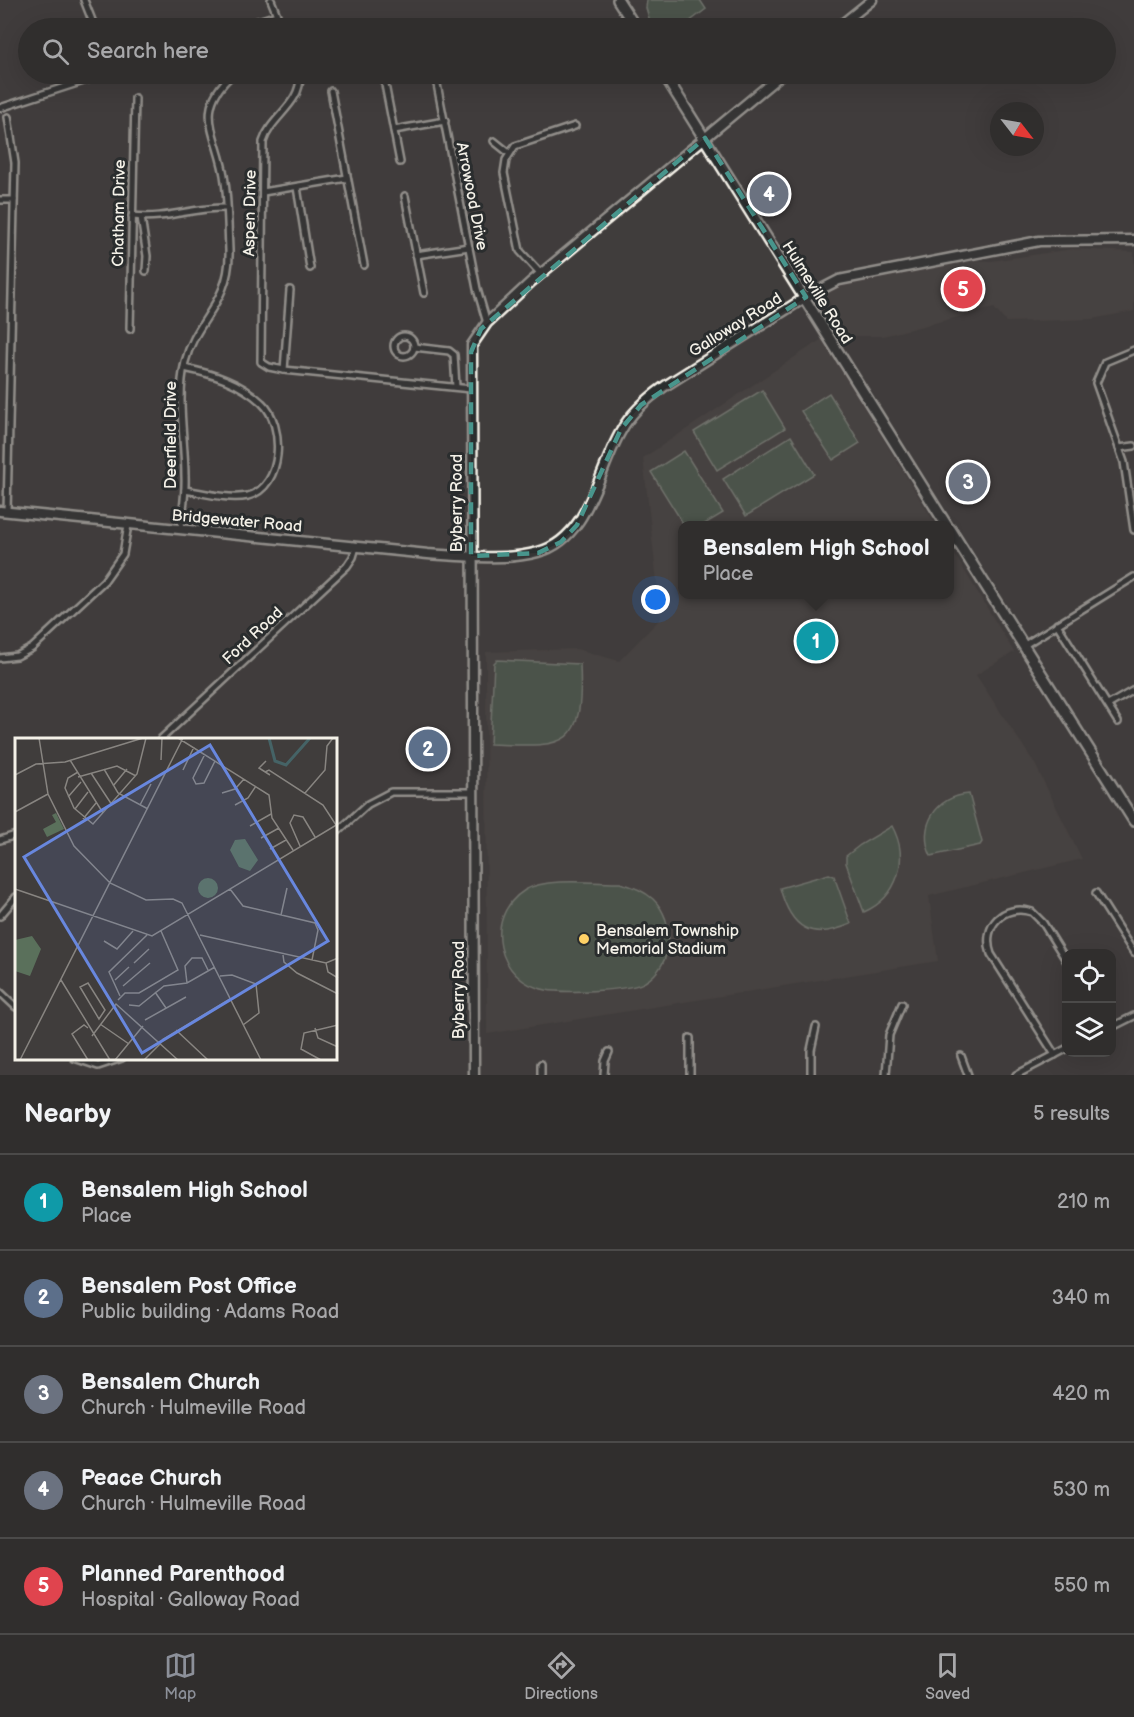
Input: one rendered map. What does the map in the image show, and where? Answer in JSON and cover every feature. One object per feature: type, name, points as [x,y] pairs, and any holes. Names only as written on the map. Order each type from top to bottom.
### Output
[{"type":"main road","points":[[618,0],[630,18]]},
{"type":"main road","points":[[850,18],[872,0]]},
{"type":"main road","name":"Hulmeville Road","points":[[670,84],[944,521]]},
{"type":"main road","name":"Byberry Road","points":[[474,1075],[472,345],[487,323],[541,274],[770,84]]},
{"type":"main road","name":"Galloway Road","points":[[471,556],[538,553],[561,542],[577,525],[621,429],[641,405],[665,386],[829,284],[848,278],[1021,244],[1053,240],[1134,240]]},
{"type":"main road","name":"Bridgewater Road","points":[[4,512],[356,547],[471,556]]},
{"type":"main road","name":"Hulmeville Road","points":[[954,537],[1134,821]]},
{"type":"street","points":[[84,0],[91,18]]},
{"type":"street","points":[[268,18],[277,15],[271,0]]},
{"type":"street","points":[[0,108],[74,84]]},
{"type":"street","name":"Deerfield Drive","points":[[181,530],[184,490],[182,392],[184,368],[192,344],[216,307],[227,278],[229,253],[225,182],[210,125],[209,109],[214,94],[224,84]]},
{"type":"street","name":"Aspen Drive","points":[[284,370],[262,363],[259,356],[262,150],[265,136],[295,99],[298,84]]},
{"type":"street","points":[[385,84],[400,162]]},
{"type":"street","name":"Arrowood Drive","points":[[437,84],[469,247],[487,323]]},
{"type":"street","points":[[331,91],[364,265]]},
{"type":"street","name":"Chatham Drive","points":[[130,329],[135,98]]},
{"type":"street","points":[[4,512],[15,150],[8,117]]},
{"type":"street","points":[[394,130],[445,121]]},
{"type":"street","points":[[541,274],[520,251],[504,173],[509,153],[515,146],[575,126]]},
{"type":"street","points":[[494,141],[509,153]]},
{"type":"street","points":[[263,192],[347,178]]},
{"type":"street","points":[[297,187],[310,268]]},
{"type":"street","points":[[405,196],[424,293]]},
{"type":"street","points":[[0,200],[14,200]]},
{"type":"street","points":[[132,216],[166,217],[198,209],[227,208]]},
{"type":"street","points":[[141,217],[147,256],[146,270]]},
{"type":"street","points":[[416,255],[469,247]]},
{"type":"street","points":[[290,290],[284,370],[456,385],[471,389]]},
{"type":"street","points":[[414,347],[452,352],[457,364],[456,385]]},
{"type":"street","points":[[1134,350],[1109,359],[1101,366],[1097,378],[1098,394],[1127,474],[1134,530]]},
{"type":"street","points":[[184,368],[221,377],[261,402],[272,417],[277,454],[275,470],[270,482],[251,495],[239,497],[184,490]]},
{"type":"street","points":[[1119,448],[1134,446]]},
{"type":"street","points":[[0,658],[17,656],[32,648],[104,581],[123,554],[128,525]]},
{"type":"street","name":"Ford Road","points":[[161,738],[347,566],[356,547]]},
{"type":"street","points":[[1023,646],[1134,577]]},
{"type":"street","points":[[1057,624],[1118,722]]},
{"type":"street","points":[[1108,705],[1134,690]]},
{"type":"street","points":[[338,831],[368,804],[391,792],[473,792]]},
{"type":"street","points":[[0,840],[15,835]]},
{"type":"street","points":[[1096,893],[1134,953]]},
{"type":"street","points":[[0,916],[15,898]]},
{"type":"street","points":[[1055,1055],[991,954],[988,938],[991,926],[998,917],[1009,911],[1032,912],[1043,923],[1062,954]]},
{"type":"street","points":[[0,992],[15,1006]]},
{"type":"street","points":[[886,1075],[887,1047],[902,1004]]},
{"type":"street","points":[[1116,1025],[1134,1016]]},
{"type":"street","points":[[811,1075],[811,1050],[816,1027]]},
{"type":"street","points":[[690,1038],[690,1075]]},
{"type":"street","points":[[1016,1075],[1062,1051]]},
{"type":"street","points":[[604,1075],[605,1061],[609,1052]]},
{"type":"street","points":[[961,1056],[968,1075]]},
{"type":"street","points":[[77,1060],[98,1066],[119,1060]]},
{"type":"street","points":[[541,1064],[541,1075]]},
{"type":"highlighted area","points":[[705,138],[806,297],[641,405],[621,429],[577,525],[561,542],[538,553],[471,556],[471,352],[481,329]]},
{"type":"shaded area","points":[[1072,249],[1134,252],[1134,311],[1092,319],[1006,322],[994,308],[883,336],[843,336],[826,294],[839,287],[875,277],[970,260],[992,261]]},
{"type":"shaded area","points":[[822,339],[934,521],[678,521],[678,599],[954,599],[954,554],[1014,652],[976,675],[1035,764],[1082,859],[929,896],[938,961],[487,1034],[486,652],[577,649],[619,661],[661,618],[643,458]]},
{"type":"green space","points":[[647,0],[700,0],[706,9],[694,18],[649,18],[646,8]]},
{"type":"green space","points":[[762,390],[785,428],[717,470],[694,432]]},
{"type":"green space","points":[[829,393],[860,443],[833,460],[801,411]]},
{"type":"green space","points":[[791,436],[814,474],[746,516],[723,479]]},
{"type":"green space","points":[[684,451],[723,513],[710,521],[682,521],[651,472]]},
{"type":"green space","points":[[497,660],[580,664],[578,713],[573,728],[565,737],[553,743],[537,745],[490,744],[494,663]]},
{"type":"green space","points":[[969,794],[982,842],[980,845],[931,856],[926,834],[932,815],[947,800]]},
{"type":"green space","points":[[892,826],[900,851],[897,876],[893,887],[885,897],[864,912],[846,863],[846,856]]},
{"type":"green space","points":[[829,874],[834,876],[851,924],[825,931],[805,928],[790,913],[780,888]]},
{"type":"green space","name":"Bensalem Township Memorial Stadium","points":[[558,882],[620,883],[637,889],[653,899],[666,919],[668,942],[666,954],[655,974],[638,985],[567,991],[546,990],[529,985],[516,975],[506,962],[501,947],[500,931],[503,916],[512,902],[525,890],[545,883]]},
{"type":"place","name":"Peace Church","points":[[769,194]]},
{"type":"place","name":"Planned Parenthood","points":[[963,289]]},
{"type":"place","name":"Bensalem Church","points":[[968,482]]},
{"type":"place","name":"Bensalem High School","points":[[816,641]]},
{"type":"place","name":"Bensalem Post Office","points":[[428,749]]},
{"type":"place","name":"Bensalem Township Memorial Stadium","points":[[584,939]]}]
